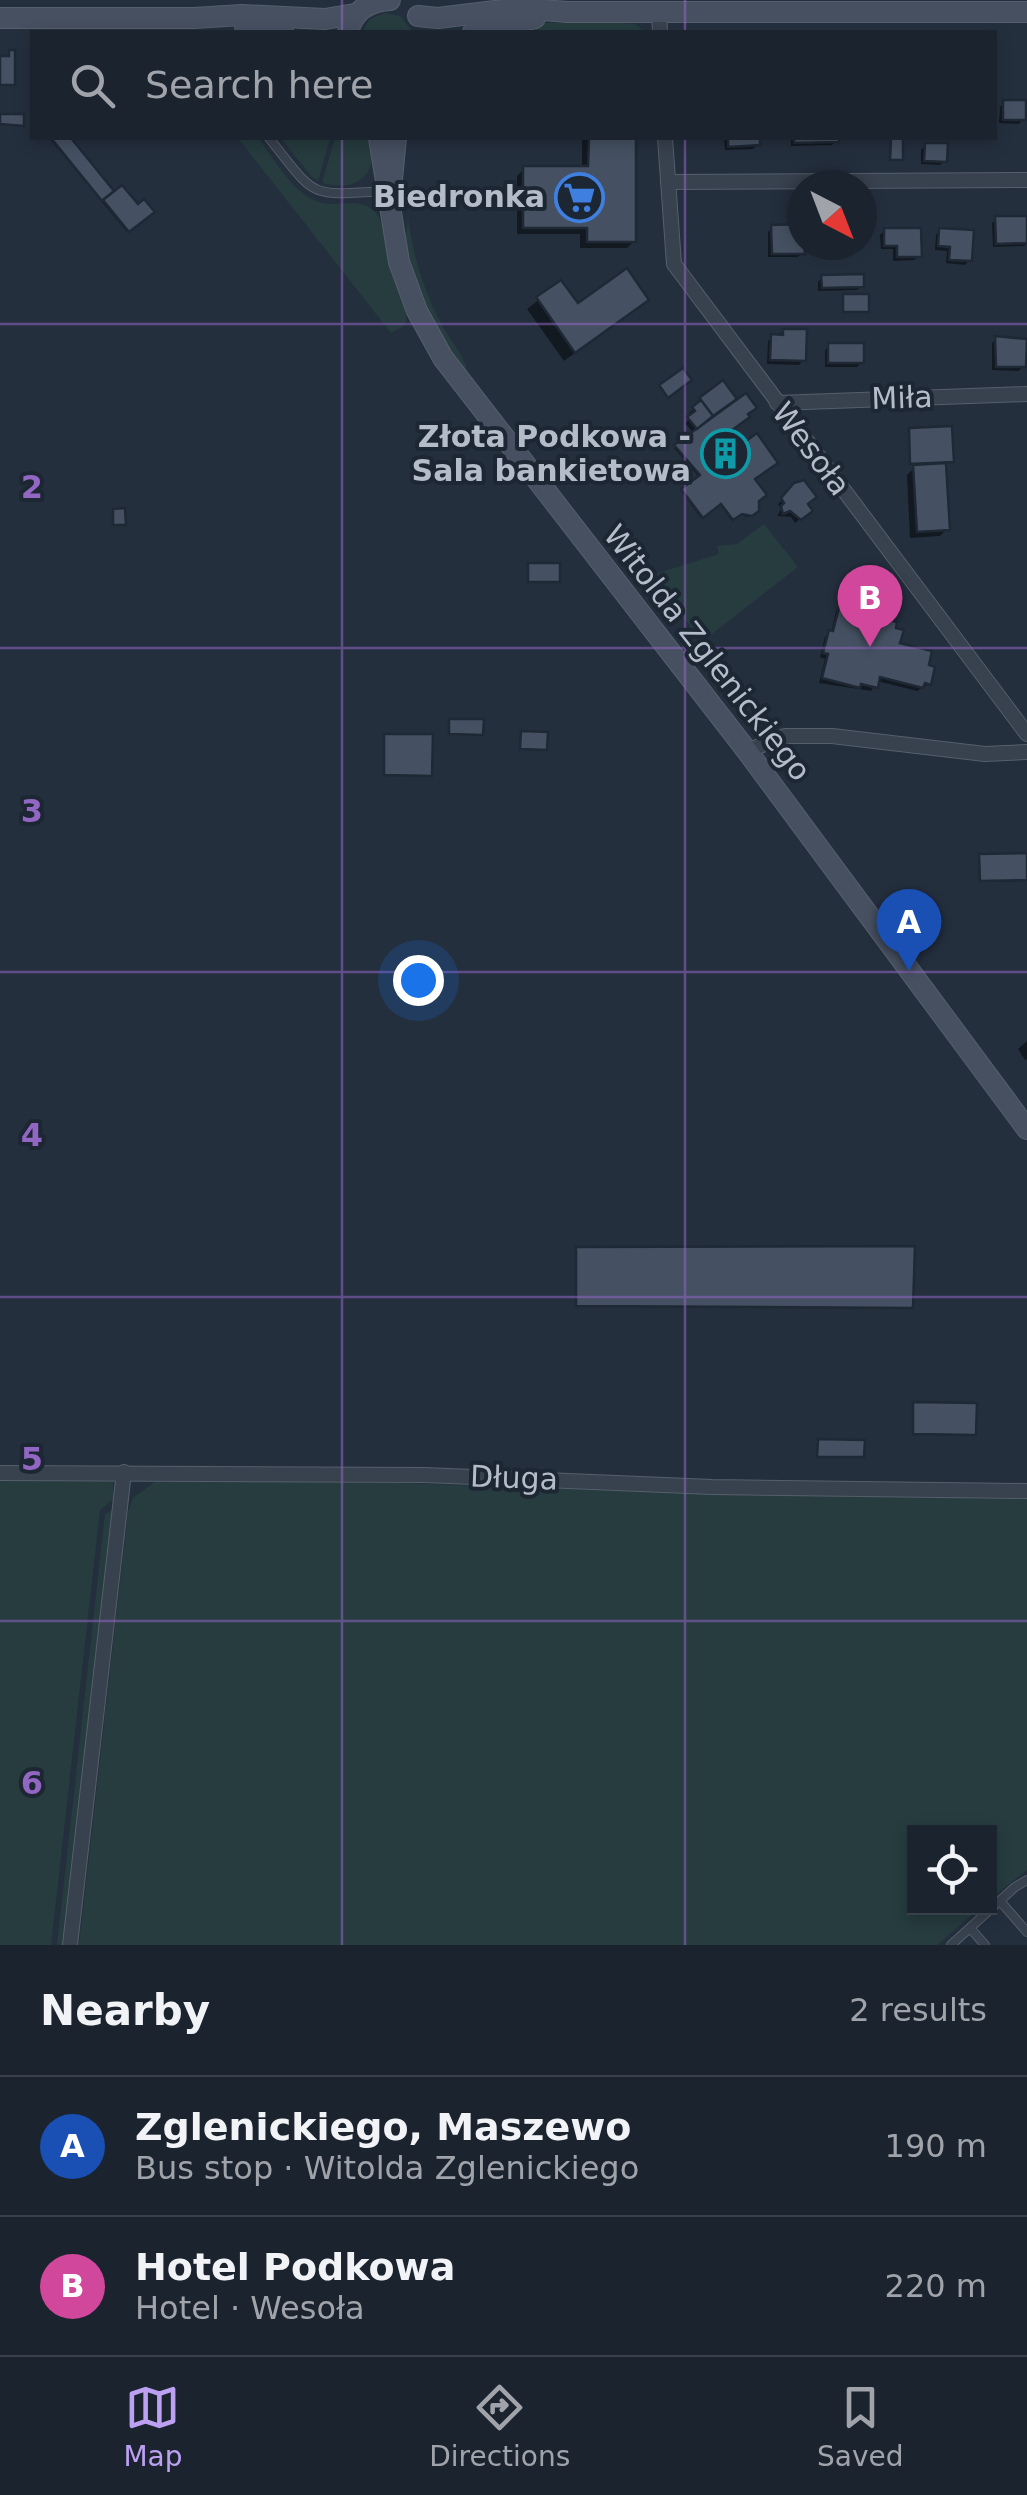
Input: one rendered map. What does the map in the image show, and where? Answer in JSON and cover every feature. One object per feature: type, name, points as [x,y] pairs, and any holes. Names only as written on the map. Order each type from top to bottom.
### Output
[{"type":"main road","points":[[0,18],[242,15],[351,23],[369,4],[390,0],[408,6],[422,24],[438,18],[519,8],[567,12]]},
{"type":"main road","points":[[482,30],[567,12],[636,5],[659,10],[929,7],[1027,12]]},
{"type":"main road","points":[[194,18],[270,30]]},
{"type":"main road","name":"Witolda Zglenickiego","points":[[379,140],[399,262],[416,311],[434,344],[747,751],[1027,1129]]},
{"type":"main road","name":"Witolda Zglenickiego","points":[[389,191],[396,140]]},
{"type":"street","points":[[659,10],[660,30]]},
{"type":"street","name":"Wesoła","points":[[665,140],[674,264],[1027,734]]},
{"type":"street","points":[[668,182],[1027,180]]},
{"type":"street","name":"Miła","points":[[777,403],[1027,394]]},
{"type":"street","points":[[747,751],[784,736],[832,736],[985,754],[1027,752]]},
{"type":"street","points":[[70,1945],[124,1472]]},
{"type":"street","name":"Długa","points":[[0,1473],[424,1476],[712,1487],[1027,1491]]},
{"type":"lane","points":[[271,140],[315,191],[329,195],[389,191]]},
{"type":"lane","points":[[951,1945],[1027,1880]]},
{"type":"lane","points":[[1000,1900],[1027,1932]]},
{"type":"lane","points":[[970,1928],[985,1945]]},
{"type":"green space","points":[[385,13],[400,16],[411,30],[363,30],[370,19]]},
{"type":"green space","points":[[611,22],[635,24],[642,30],[507,30],[545,23]]},
{"type":"green space","points":[[240,140],[260,140],[291,182],[316,201],[355,203],[376,213],[406,310],[405,325],[391,333]]},
{"type":"green space","points":[[283,140],[329,140],[318,181]]},
{"type":"green space","points":[[334,140],[374,140],[372,162],[363,178],[347,185],[322,183]]},
{"type":"green space","points":[[408,218],[425,286],[468,375],[421,299],[406,249]]},
{"type":"green space","points":[[764,524],[798,567],[703,641],[650,579],[719,554],[717,546],[737,544]]},
{"type":"green space","points":[[157,1480],[1027,1499],[1027,1870],[997,1894],[997,1825],[907,1825],[907,1915],[972,1915],[937,1945],[79,1945],[128,1512],[133,1498]]},
{"type":"green space","points":[[0,1481],[113,1481],[113,1499],[100,1510],[51,1945],[0,1945]]},
{"type":"green space","points":[[112,1510],[63,1945],[57,1945],[105,1514]]},
{"type":"building","points":[[9,50],[15,50],[15,85],[0,85],[0,56],[9,56]]},
{"type":"building","points":[[1003,100],[1026,100],[1026,120],[1003,120]]},
{"type":"building","points":[[0,114],[24,114],[24,126],[0,124]]},
{"type":"building","points":[[53,140],[73,140],[114,191],[102,201]]},
{"type":"building","name":"Biedronka","points":[[589,140],[636,140],[636,242],[587,242],[587,228],[523,228],[523,166],[588,166]]},
{"type":"building","points":[[728,140],[760,140],[760,145],[728,147]]},
{"type":"building","points":[[794,140],[839,140],[839,142]]},
{"type":"building","points":[[891,140],[903,140],[903,160],[890,160]]},
{"type":"building","points":[[925,143],[948,143],[947,162],[924,161]]},
{"type":"building","points":[[122,185],[138,204],[144,199],[155,212],[129,232],[103,200]]},
{"type":"building","points":[[995,216],[1027,216],[1027,243],[996,244]]},
{"type":"building","points":[[787,224],[787,254],[772,254],[771,225]]},
{"type":"building","points":[[884,228],[921,228],[922,257],[897,257],[897,246],[884,246]]},
{"type":"building","points":[[939,228],[974,230],[972,261],[949,260],[950,247],[938,246]]},
{"type":"building","points":[[627,268],[649,300],[575,353],[536,297],[561,280],[578,303]]},
{"type":"building","points":[[864,274],[864,287],[822,288],[821,275]]},
{"type":"building","points":[[843,294],[869,294],[869,312],[843,312]]},
{"type":"building","points":[[783,329],[807,329],[806,361],[770,360],[771,334],[783,335]]},
{"type":"building","points":[[995,336],[1027,339],[1026,367],[996,367]]},
{"type":"building","points":[[828,343],[864,343],[864,363],[828,363]]},
{"type":"building","points":[[683,368],[692,380],[668,398],[659,385]]},
{"type":"building","points":[[723,380],[737,399],[713,416],[699,398]]},
{"type":"building","name":"Złota Podkowa - Sala bankietowa","points":[[746,393],[757,408],[728,433],[738,447],[757,433],[778,463],[755,479],[767,495],[759,501],[759,511],[752,516],[742,514],[733,520],[721,504],[703,518],[681,489],[700,475],[674,445]]},
{"type":"building","points":[[701,400],[713,416],[697,429],[687,417]]},
{"type":"building","points":[[952,426],[954,462],[910,464],[909,428]]},
{"type":"building","points":[[946,463],[950,530],[917,532],[913,465]]},
{"type":"building","points":[[804,480],[817,497],[808,504],[813,511],[801,520],[790,511],[783,514],[781,498],[794,483]]},
{"type":"building","points":[[125,508],[126,525],[113,525],[113,509]]},
{"type":"building","points":[[528,563],[560,563],[560,582],[528,582]]},
{"type":"building","points":[[840,604],[897,622],[896,628],[904,630],[900,643],[932,651],[929,665],[935,667],[931,685],[925,683],[923,688],[880,677],[878,688],[861,684],[860,688],[822,678],[828,654],[823,653]]},
{"type":"building","points":[[449,719],[484,719],[483,735],[449,734]]},
{"type":"building","points":[[521,731],[548,732],[547,750],[520,749]]},
{"type":"building","points":[[384,734],[433,734],[432,776],[384,775]]},
{"type":"building","points":[[1027,853],[1027,880],[980,881],[979,854]]},
{"type":"building","points":[[915,1246],[913,1308],[576,1306],[576,1247]]},
{"type":"building","points":[[913,1402],[977,1403],[976,1435],[913,1434]]},
{"type":"building","points":[[818,1439],[865,1440],[864,1457],[817,1457]]},
{"type":"place","name":"Biedronka","points":[[580,197]]},
{"type":"place","name":"Złota Podkowa - Sala bankietowa","points":[[726,454]]},
{"type":"place","name":"Hotel Podkowa","points":[[870,647]]},
{"type":"place","name":"Zglenickiego, Maszewo","points":[[909,971]]}]
